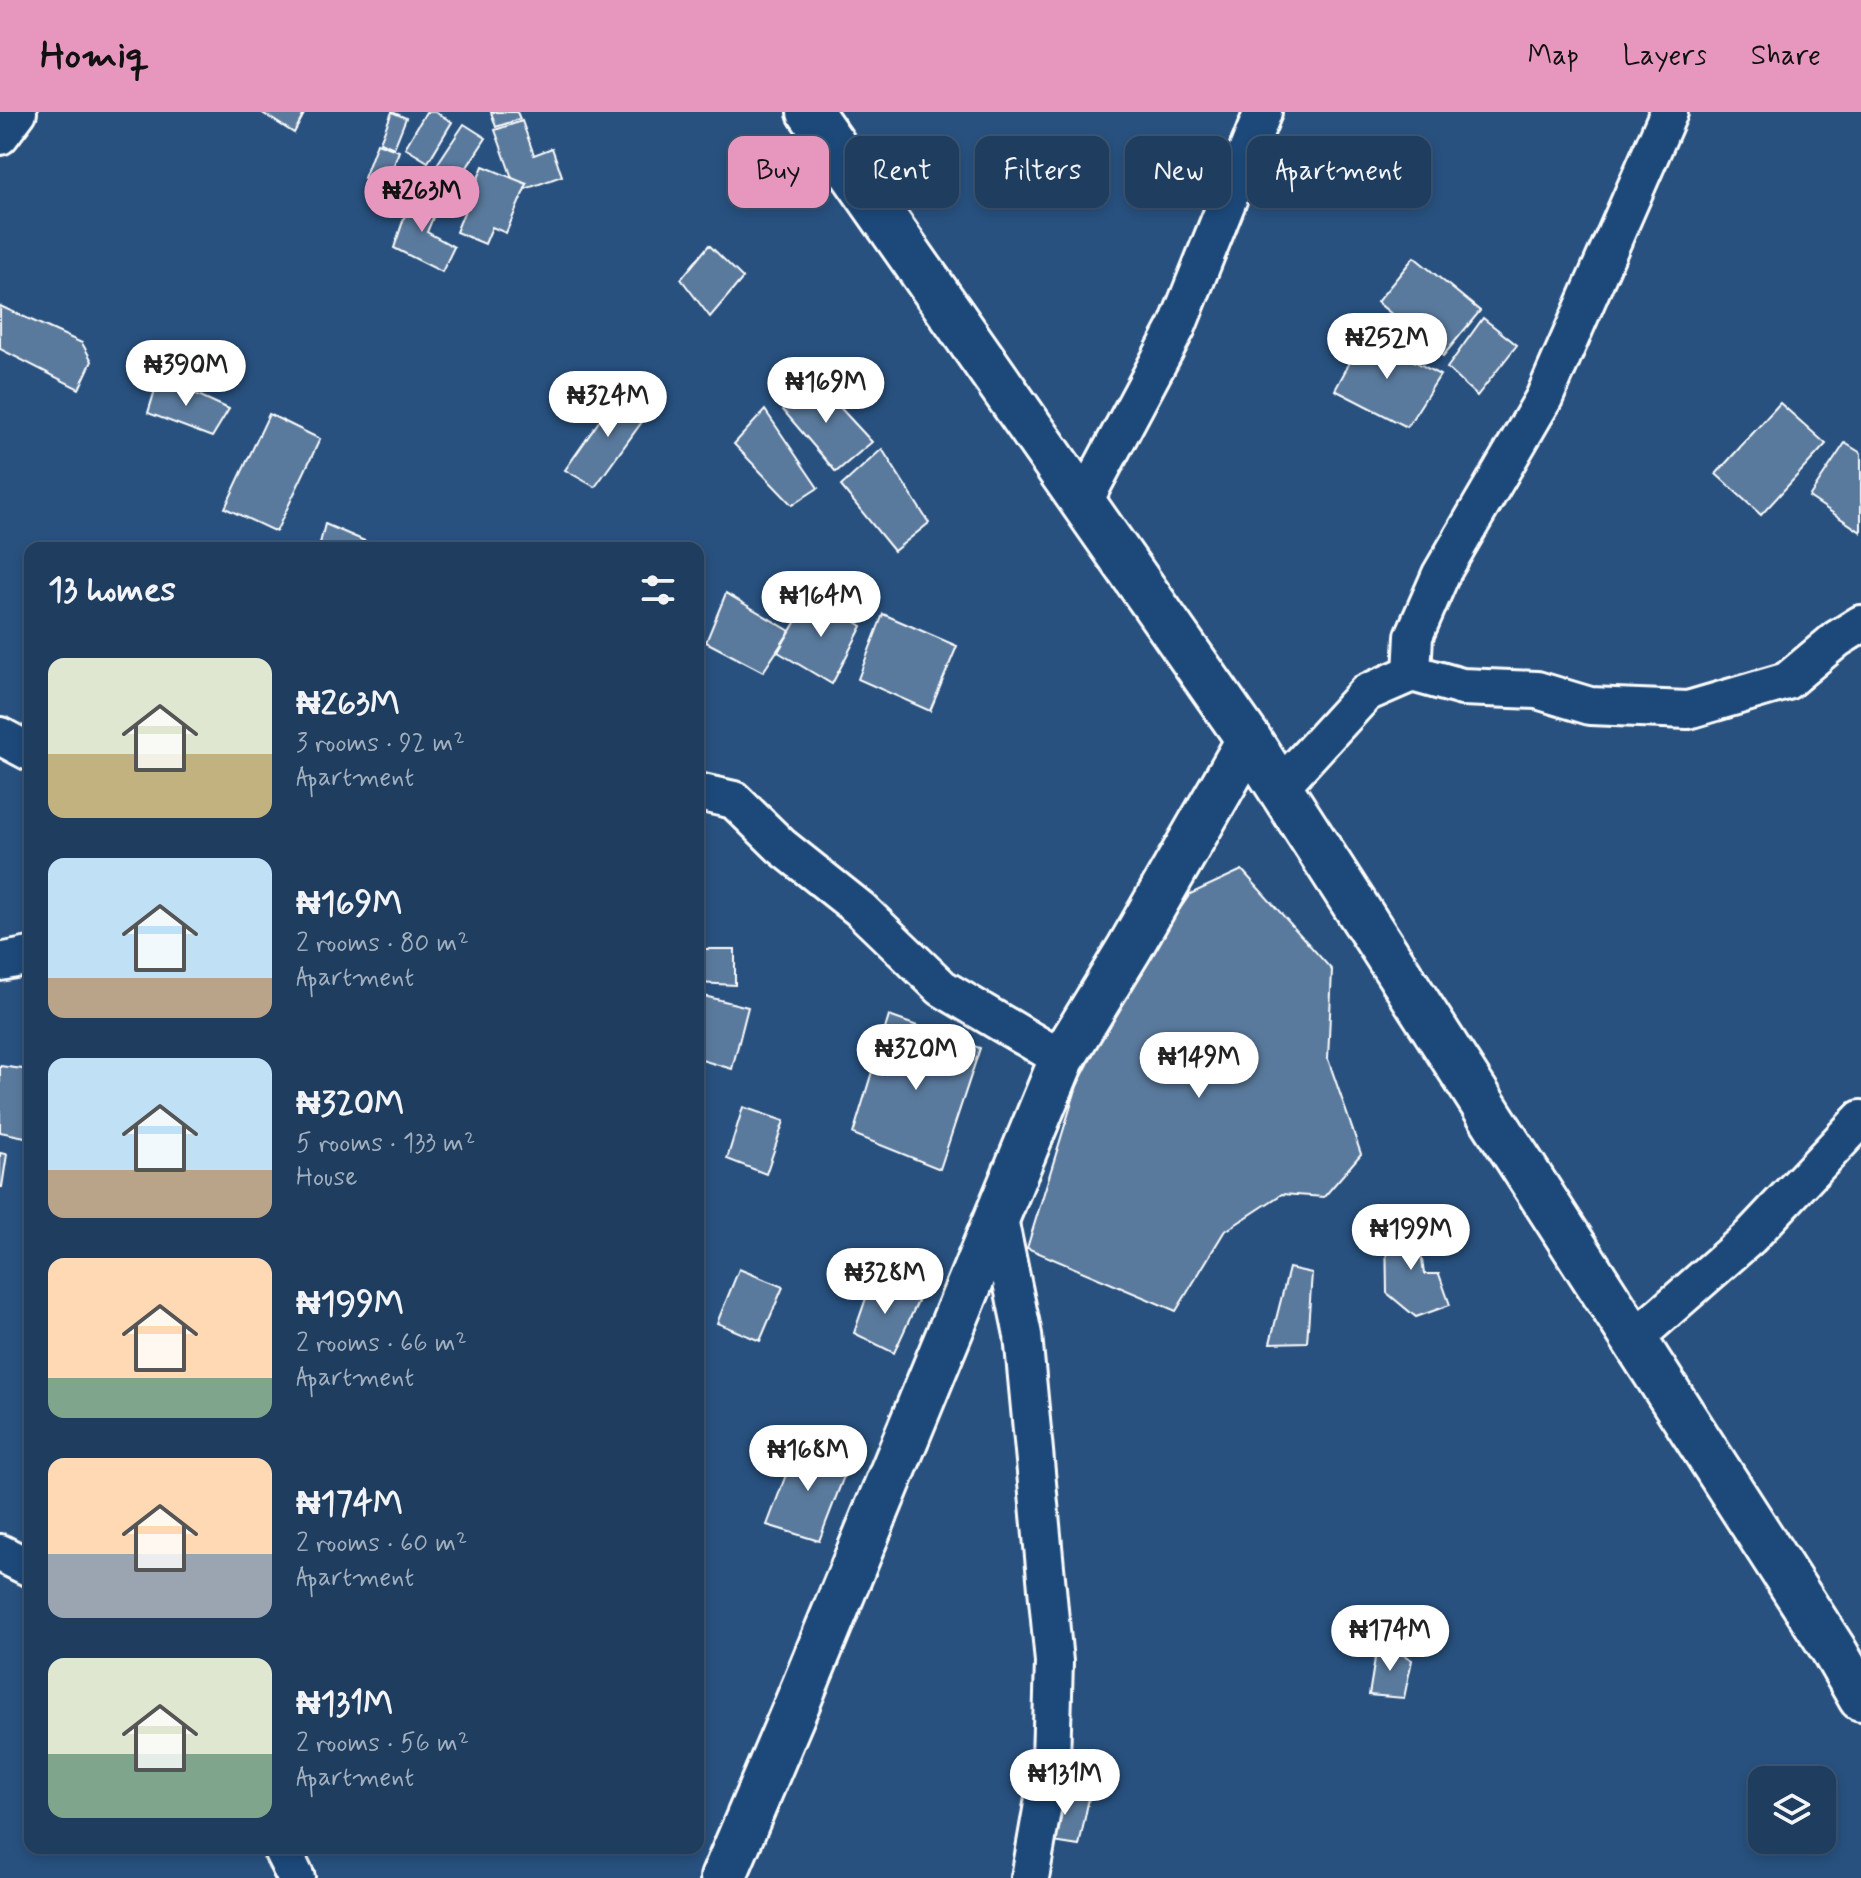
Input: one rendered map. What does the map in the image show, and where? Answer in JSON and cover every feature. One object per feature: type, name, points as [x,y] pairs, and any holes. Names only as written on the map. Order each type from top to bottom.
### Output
[{"type":"main road","points":[[810,112],[1249,740],[1833,1649],[1861,1698]]},
{"type":"main road","points":[[723,1878],[1062,1059],[1249,740]]},
{"type":"street","points":[[0,136],[18,112]]},
{"type":"street","points":[[1083,503],[1177,327],[1263,112]]},
{"type":"street","points":[[1412,673],[1414,636],[1441,574],[1544,398],[1669,112]]},
{"type":"street","points":[[1280,787],[1366,693],[1412,673],[1462,687],[1537,690],[1590,706],[1688,710],[1787,681],[1837,639],[1861,624]]},
{"type":"street","points":[[0,736],[24,749]]},
{"type":"street","points":[[704,793],[734,800],[781,846],[860,909],[942,988],[1062,1059]]},
{"type":"street","points":[[0,962],[24,957]]},
{"type":"street","points":[[1634,1339],[1750,1237],[1861,1119]]},
{"type":"street","points":[[998,1214],[1023,1335],[1054,1662],[1051,1759],[1030,1878]]},
{"type":"street","points":[[0,1553],[24,1565]]},
{"type":"street","points":[[284,1854],[296,1878]]},
{"type":"building","points":[[261,112],[305,112],[294,133]]},
{"type":"building","points":[[392,112],[406,118],[394,148],[380,142]]},
{"type":"building","points":[[426,112],[435,112],[452,122],[428,162],[405,148]]},
{"type":"building","points":[[491,112],[517,112],[520,119],[496,127]]},
{"type":"building","points":[[522,121],[534,155],[552,148],[562,176],[517,192],[495,130]]},
{"type":"building","points":[[464,124],[486,138],[454,187],[432,172]]},
{"type":"building","points":[[377,143],[399,151],[386,186],[364,178]]},
{"type":"building","points":[[483,166],[527,184],[506,233],[492,227],[485,244],[456,232]]},
{"type":"building","points":[[413,191],[439,203],[427,232],[454,247],[442,272],[394,248]]},
{"type":"building","points":[[709,245],[743,278],[710,317],[681,279]]},
{"type":"building","points":[[1414,257],[1480,311],[1443,356],[1377,302]]},
{"type":"building","points":[[0,306],[82,343],[92,361],[79,389],[0,349]]},
{"type":"building","points":[[1483,318],[1517,345],[1477,396],[1447,368]]},
{"type":"building","points":[[1365,334],[1440,375],[1407,427],[1335,390]]},
{"type":"building","points":[[810,375],[872,442],[836,472],[783,410]]},
{"type":"building","points":[[159,377],[229,409],[212,437],[148,413]]},
{"type":"building","points":[[623,387],[649,412],[595,487],[565,470]]},
{"type":"building","points":[[1780,403],[1826,444],[1761,515],[1716,474]]},
{"type":"building","points":[[765,410],[818,488],[792,505],[734,444]]},
{"type":"building","points":[[269,414],[320,439],[276,532],[225,508]]},
{"type":"building","points":[[1845,443],[1861,453],[1861,532],[1809,497]]},
{"type":"building","points":[[882,449],[929,523],[894,551],[841,486]]},
{"type":"building","points":[[325,524],[367,542],[320,542]]},
{"type":"building","points":[[726,593],[790,631],[763,672],[706,642]]},
{"type":"building","points":[[812,593],[862,626],[832,684],[778,652]]},
{"type":"building","points":[[883,614],[957,646],[930,711],[858,679]]},
{"type":"building","points":[[1242,870],[1332,970],[1328,1059],[1361,1154],[1324,1197],[1282,1194],[1224,1232],[1176,1311],[1027,1248],[1077,1086],[1128,985],[1190,894]]},
{"type":"building","points":[[704,949],[735,949],[735,985],[704,983]]},
{"type":"building","points":[[704,996],[748,1007],[732,1069],[704,1061]]},
{"type":"building","points":[[889,1016],[980,1048],[940,1169],[853,1134]]},
{"type":"building","points":[[0,1066],[24,1069],[24,1137],[0,1132]]},
{"type":"building","points":[[743,1107],[784,1121],[766,1174],[727,1159]]},
{"type":"building","points":[[0,1153],[7,1154],[2,1187],[0,1187]]},
{"type":"building","points":[[1416,1218],[1424,1274],[1439,1274],[1450,1305],[1416,1317],[1387,1293],[1386,1227]]},
{"type":"building","points":[[1289,1268],[1312,1273],[1307,1342],[1270,1343]]},
{"type":"building","points":[[739,1269],[783,1287],[760,1341],[717,1323]]},
{"type":"building","points":[[873,1278],[918,1301],[894,1353],[854,1333]]},
{"type":"building","points":[[798,1443],[849,1463],[819,1541],[767,1525]]},
{"type":"building","points":[[1378,1640],[1412,1660],[1404,1698],[1369,1695]]},
{"type":"building","points":[[1046,1788],[1089,1798],[1079,1846],[1047,1841]]}]
